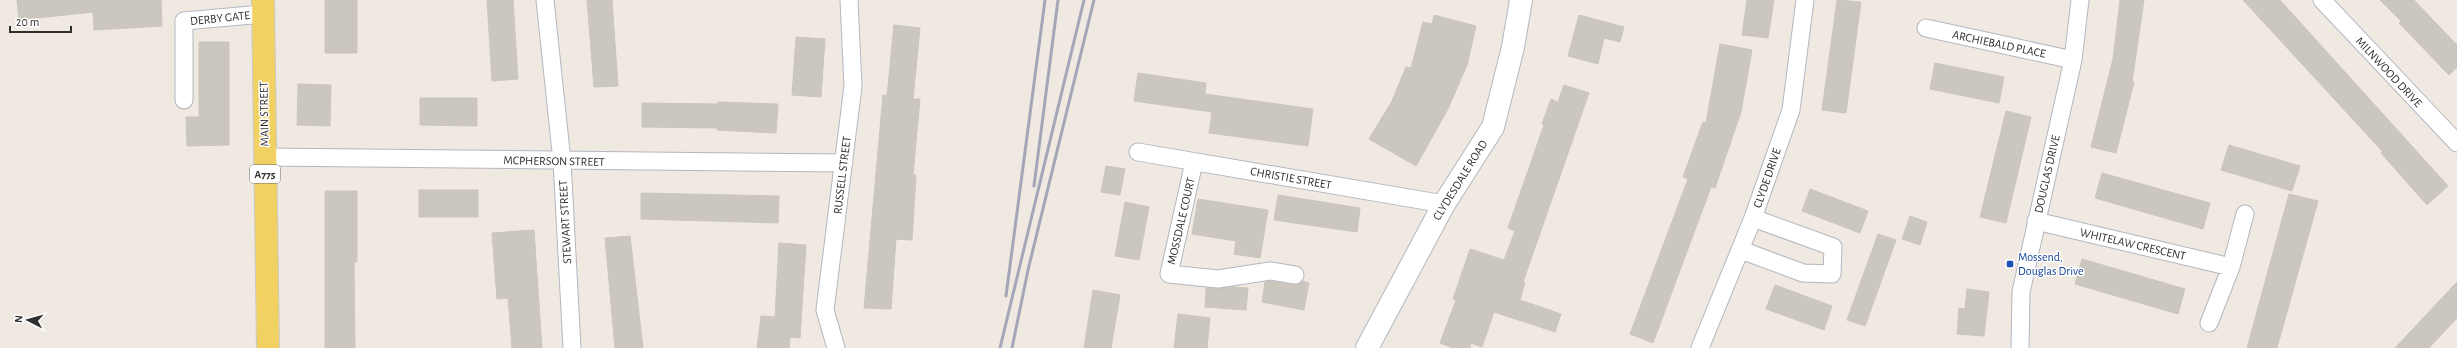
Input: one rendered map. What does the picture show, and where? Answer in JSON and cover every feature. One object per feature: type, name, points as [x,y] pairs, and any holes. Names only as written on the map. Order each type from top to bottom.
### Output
[{"type":"main road","name":"CLYDESDALE ROAD","points":[[1367,348],[1444,204],[1493,127],[1513,47],[1520,0]]},
{"type":"main road","name":"MAIN STREET","points":[[263,7],[268,348]]},
{"type":"street","name":"STEWART STREET","points":[[545,0],[562,161],[572,348]]},
{"type":"street","name":"RUSSELL STREET","points":[[836,348],[825,310],[853,86],[849,0]]},
{"type":"street","name":"CLYDE DRIVE","points":[[1700,348],[1741,250],[1791,110],[1805,0]]},
{"type":"street","name":"DOUGLAS DRIVE","points":[[2020,348],[2021,292],[2073,60],[2080,0]]},
{"type":"street","name":"MILNWOOD DRIVE","points":[[2322,0],[2457,143]]},
{"type":"street","name":"DERBY GATE","points":[[184,100],[184,21],[263,7]]},
{"type":"street","name":"ARCHIEBALD PLACE","points":[[1926,28],[2073,60]]},
{"type":"street","name":"CHRISTIE STREET","points":[[1138,152],[1444,204]]},
{"type":"street","name":"MCPHERSON STREET","points":[[265,157],[844,163]]},
{"type":"street","name":"MOSSDALE COURT","points":[[1194,162],[1169,274],[1218,279],[1270,271],[1295,275]]},
{"type":"street","points":[[2209,323],[2231,267],[2245,214]]},
{"type":"street","points":[[1741,250],[1803,272],[1832,274],[1833,247],[1753,218]]},
{"type":"street","name":"WHITELAW CRESCENT","points":[[2036,221],[2231,267]]},
{"type":"building","points":[[17,0],[161,0],[162,26],[94,30],[93,12],[19,20]]},
{"type":"building","points":[[325,0],[357,0],[357,53],[325,53]]},
{"type":"building","points":[[487,0],[513,0],[518,79],[492,81]]},
{"type":"building","points":[[587,0],[612,0],[618,86],[594,87]]},
{"type":"building","points":[[1747,0],[1774,0],[1768,38],[1742,35]]},
{"type":"building","points":[[1837,0],[1861,2],[1846,113],[1822,110]]},
{"type":"building","points":[[2120,0],[2144,0],[2132,82],[2134,82],[2116,153],[2091,147],[2113,59]]},
{"type":"building","points":[[2243,0],[2280,0],[2448,186],[2427,205],[2381,153],[2383,152]]},
{"type":"building","points":[[2380,0],[2414,0],[2457,45],[2457,67],[2449,75],[2399,23],[2401,21]]},
{"type":"building","points":[[1434,15],[1476,26],[1467,65],[1448,109],[1416,166],[1369,139],[1392,101],[1406,67],[1411,68],[1423,22],[1432,24]]},
{"type":"building","points":[[1579,15],[1624,27],[1620,42],[1604,38],[1598,64],[1568,56]]},
{"type":"building","points":[[894,25],[920,28],[913,99],[920,99],[913,175],[916,175],[912,240],[896,239],[891,309],[864,308],[883,95],[887,96]]},
{"type":"building","points":[[796,37],[825,39],[821,97],[792,95]]},
{"type":"building","points":[[199,42],[229,42],[229,145],[187,146],[186,117],[199,117]]},
{"type":"building","points":[[1720,44],[1752,50],[1741,112],[1715,188],[1711,187],[1653,343],[1630,334],[1688,179],[1683,177],[1703,122],[1706,123]]},
{"type":"building","points":[[1935,63],[2004,77],[1999,103],[1930,89]]},
{"type":"building","points":[[1138,73],[1206,83],[1205,94],[1313,109],[1308,146],[1209,133],[1212,112],[1134,101]]},
{"type":"building","points":[[298,84],[331,85],[330,126],[297,125]]},
{"type":"building","points":[[1564,85],[1589,93],[1523,282],[1525,283],[1520,300],[1561,314],[1555,332],[1494,312],[1482,347],[1471,343],[1470,348],[1453,348],[1440,343],[1456,300],[1453,299],[1470,249],[1504,260],[1515,231],[1508,228],[1544,125],[1542,124],[1551,99],[1558,102]]},
{"type":"building","points":[[420,98],[477,98],[477,126],[420,125]]},
{"type":"building","points":[[718,102],[778,104],[776,133],[717,130],[717,128],[642,127],[642,103],[718,104]]},
{"type":"building","points":[[2006,111],[2031,117],[2006,223],[1980,217]]},
{"type":"building","points":[[2229,145],[2300,166],[2292,191],[2221,170]]},
{"type":"building","points":[[1106,166],[1125,169],[1120,195],[1101,192]]},
{"type":"building","points":[[2102,173],[2210,203],[2203,229],[2095,198]]},
{"type":"building","points":[[1810,189],[1868,211],[1860,233],[1802,211]]},
{"type":"building","points":[[419,190],[478,190],[478,217],[419,217]]},
{"type":"building","points":[[325,191],[357,191],[357,262],[354,262],[355,348],[325,348]]},
{"type":"building","points":[[641,193],[779,196],[778,223],[641,219]]},
{"type":"building","points":[[2289,194],[2318,201],[2277,348],[2247,348]]},
{"type":"building","points":[[1278,195],[1360,208],[1357,232],[1274,220]]},
{"type":"building","points":[[1198,199],[1268,210],[1260,258],[1234,254],[1236,241],[1192,234]]},
{"type":"building","points":[[1125,202],[1149,207],[1139,260],[1115,256]]},
{"type":"building","points":[[1910,216],[1927,222],[1920,245],[1902,239]]},
{"type":"building","points":[[534,230],[542,348],[512,348],[508,298],[497,299],[492,233]]},
{"type":"building","points":[[1878,234],[1896,240],[1865,326],[1847,320]]},
{"type":"building","points":[[630,236],[643,348],[615,348],[605,238]]},
{"type":"building","points":[[779,243],[806,245],[800,338],[790,337],[789,348],[757,348],[761,316],[775,317]]},
{"type":"building","points":[[2082,259],[2185,289],[2178,314],[2075,284]]},
{"type":"building","points":[[1270,281],[1294,285],[1303,281],[1309,283],[1304,310],[1262,302],[1265,282]]},
{"type":"building","points":[[2457,282],[2457,318],[2429,348],[2395,348]]},
{"type":"building","points":[[1775,285],[1832,306],[1824,330],[1766,309]]},
{"type":"building","points":[[1206,288],[1248,288],[1246,310],[1205,307]]},
{"type":"building","points":[[1967,289],[1989,292],[1984,336],[1957,334],[1959,308],[1965,309]]},
{"type":"building","points":[[1093,290],[1120,295],[1111,348],[1084,348]]},
{"type":"building","points":[[1178,314],[1210,318],[1207,348],[1174,348]]},
{"type":"railway","points":[[1006,296],[1045,0]]},
{"type":"railway","points":[[1034,186],[1058,0]]},
{"type":"railway","points":[[1000,348],[1084,0]]},
{"type":"railway","points":[[1012,348],[1028,270],[1094,0]]},
{"type":"place","name":"Mossend, Douglas Drive","points":[[2010,264]]}]
